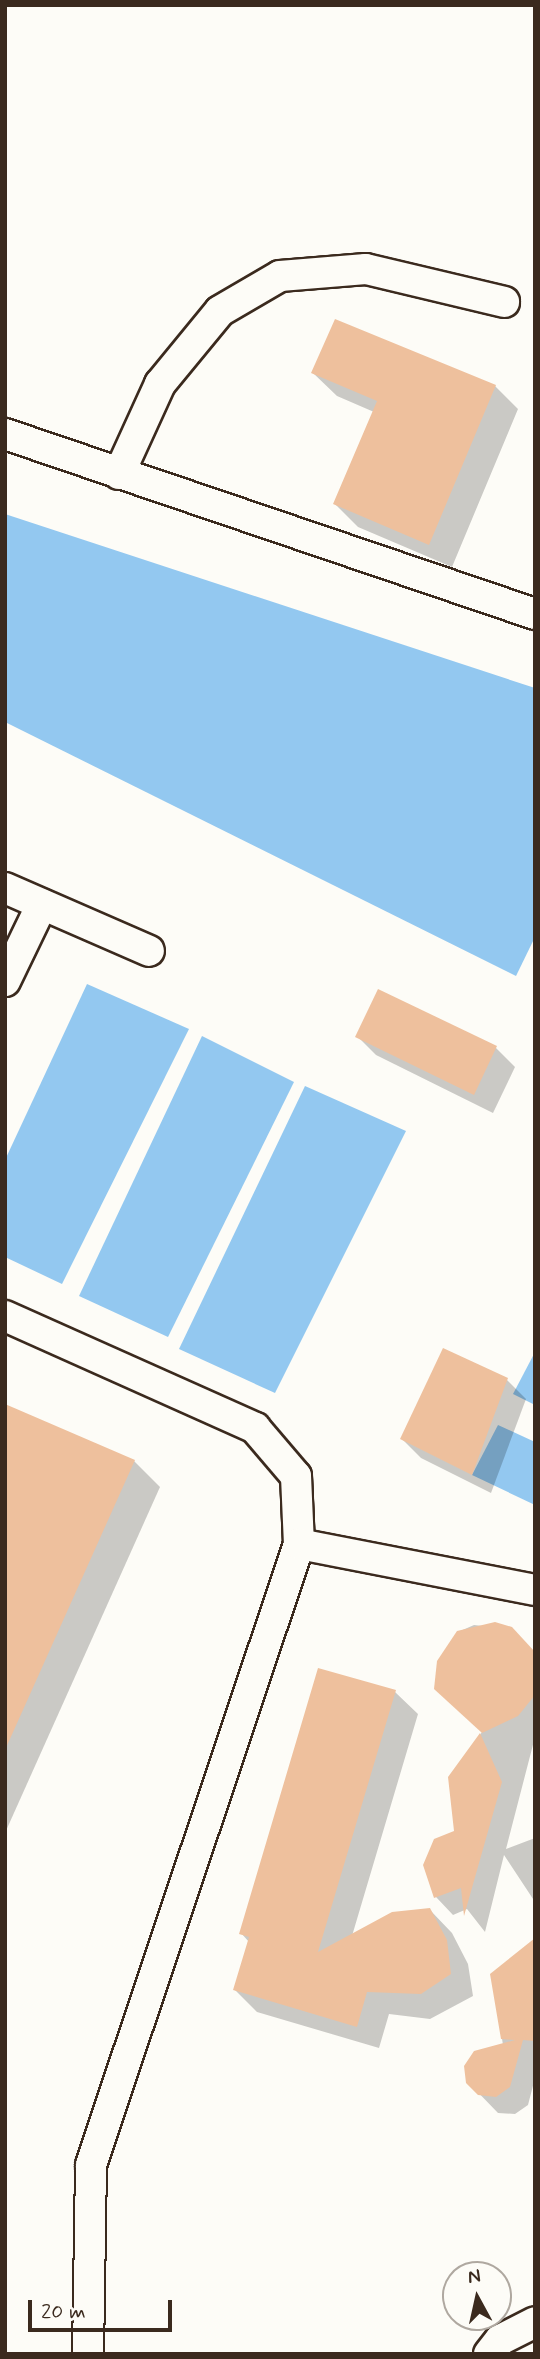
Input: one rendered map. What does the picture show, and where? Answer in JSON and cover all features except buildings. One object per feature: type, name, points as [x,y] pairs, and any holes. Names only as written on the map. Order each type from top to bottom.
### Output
[{"type":"lane","points":[[119,474],[160,384],[220,311],[280,276],[366,269],[505,302]]},
{"type":"lane","points":[[5,434],[535,614]]},
{"type":"lane","points":[[5,888],[149,951]]},
{"type":"lane","points":[[5,981],[42,904]]},
{"type":"lane","points":[[5,1316],[256,1428],[296,1476],[299,1544],[91,2165],[88,2354]]},
{"type":"lane","points":[[299,1544],[535,1590]]},
{"type":"lane","points":[[489,2354],[500,2340],[535,2322]]},
{"type":"water","points":[[5,514],[535,688],[535,937],[516,976],[5,722]]},
{"type":"water","points":[[87,984],[189,1029],[62,1284],[5,1257],[5,1160]]},
{"type":"water","points":[[202,1036],[294,1082],[168,1337],[79,1296]]},
{"type":"water","points":[[305,1086],[406,1131],[275,1393],[179,1349]]},
{"type":"water","points":[[535,1352],[535,1405],[513,1394]]},
{"type":"water","points":[[498,1425],[535,1442],[535,1505],[472,1475]]}]
